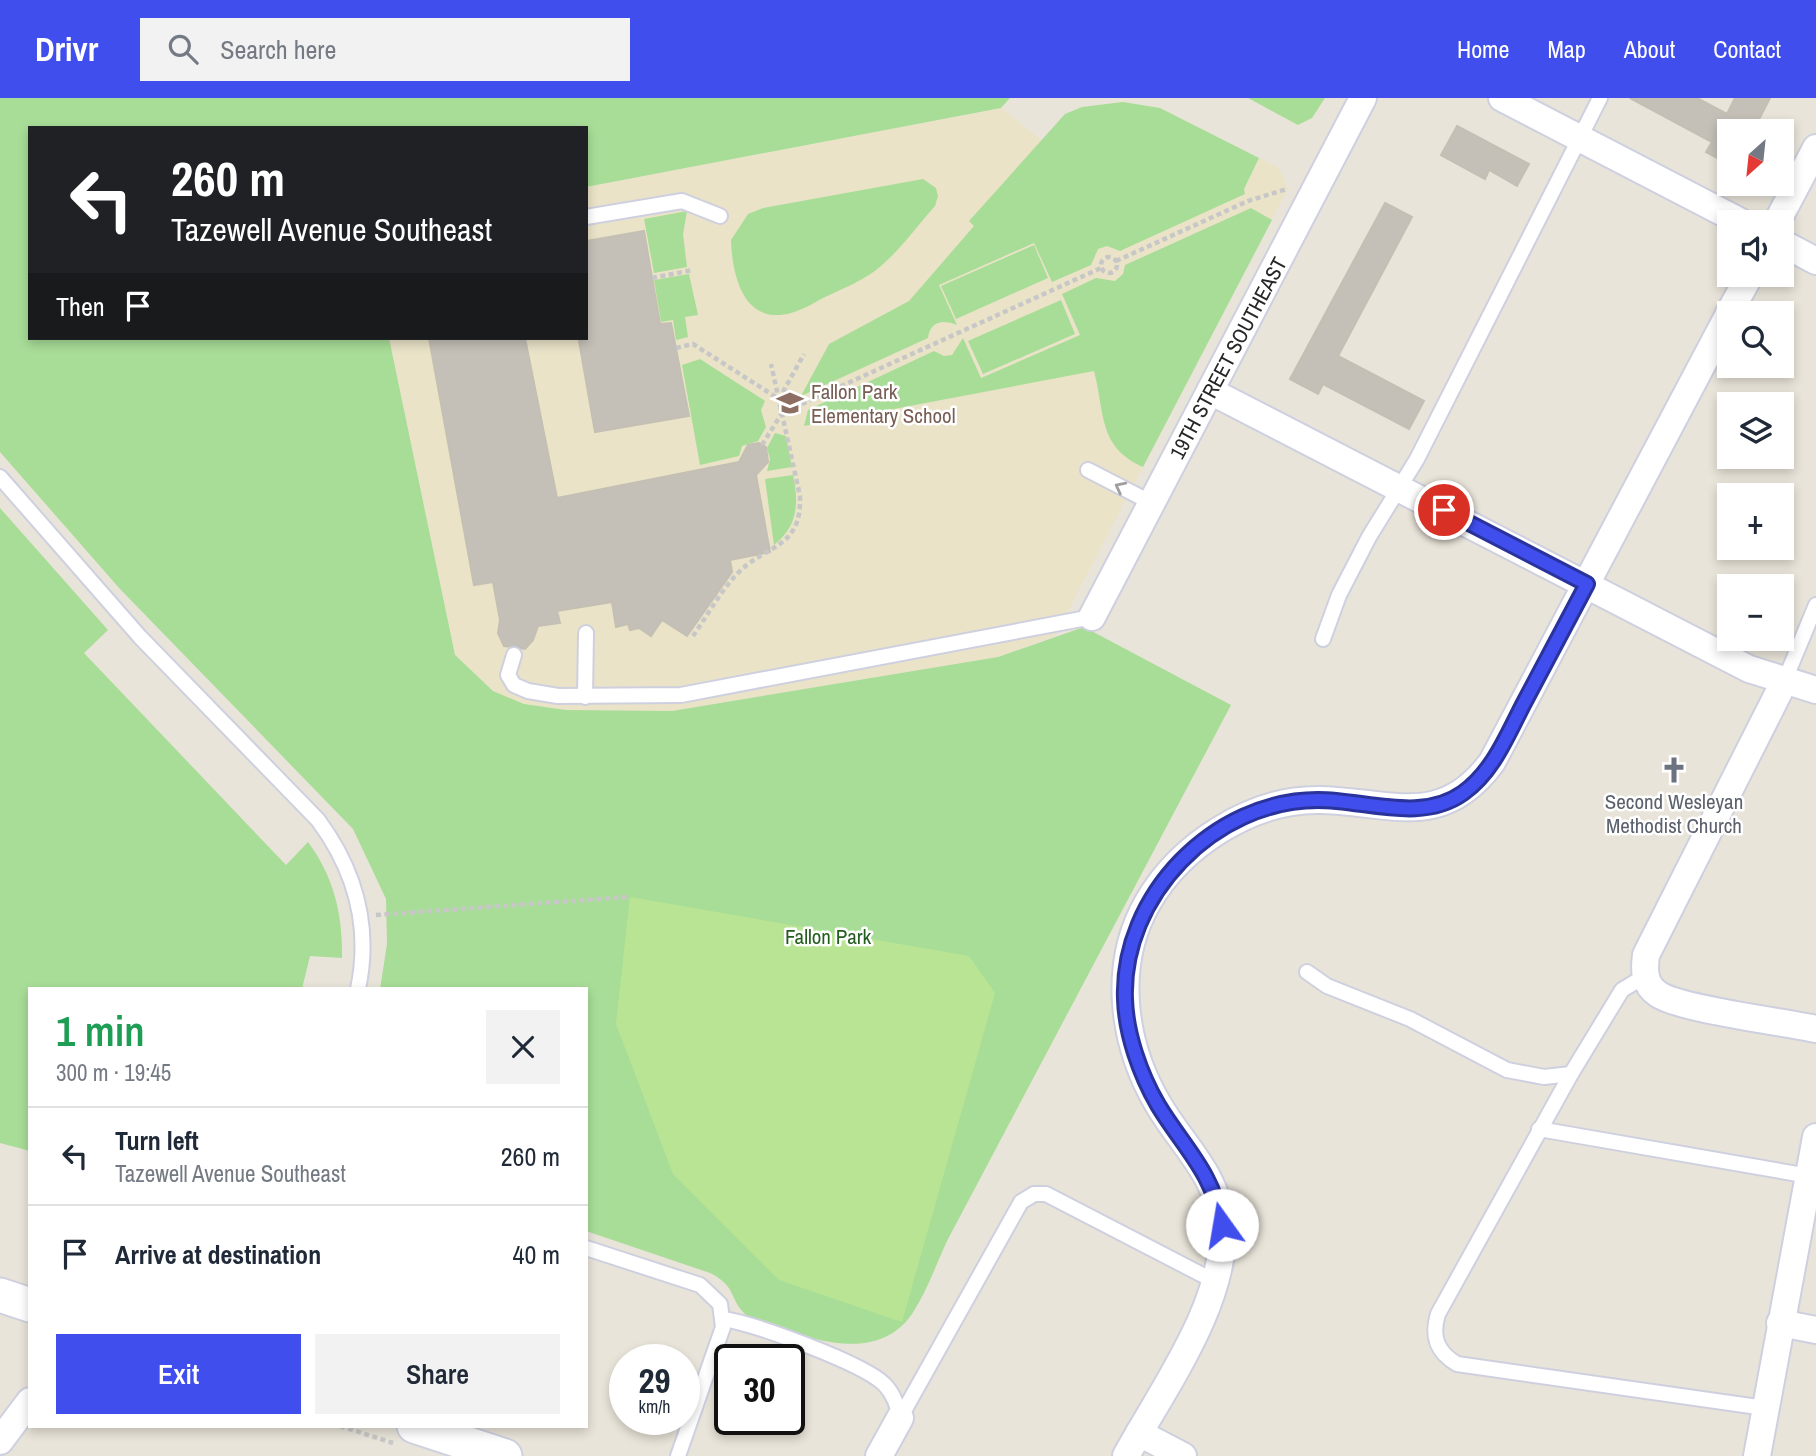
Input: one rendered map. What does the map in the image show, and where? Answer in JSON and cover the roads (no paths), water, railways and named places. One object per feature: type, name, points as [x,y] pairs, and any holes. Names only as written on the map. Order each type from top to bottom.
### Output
[{"type":"street","name":"19TH STREET SOUTHEAST","points":[[1092,617],[1363,98]]},
{"type":"street","points":[[1502,98],[1717,210]]},
{"type":"street","points":[[1783,210],[1816,148]]},
{"type":"street","points":[[1794,249],[1816,261]]},
{"type":"street","points":[[1183,1456],[1133,1444],[1188,1345],[1216,1282],[1221,1255],[1222,1225],[1218,1201],[1207,1173],[1158,1104],[1140,1066],[1130,1034],[1125,1001],[1125,969],[1134,932],[1148,902],[1168,873],[1187,854],[1209,837],[1257,813],[1315,800],[1354,802],[1400,809],[1425,808],[1462,794],[1492,762],[1717,337]]},
{"type":"street","points":[[1210,391],[1749,669],[1816,691]]},
{"type":"street","points":[[1784,682],[1646,955],[1645,976],[1658,995],[1681,1003],[1816,1029]]},
{"type":"street","points":[[1757,1456],[1780,1323],[1812,1177],[1816,1137]]},
{"type":"street","points":[[0,1295],[28,1304]]},
{"type":"street","points":[[1780,1323],[1816,1330]]},
{"type":"street","points":[[0,1441],[28,1404]]},
{"type":"street","points":[[879,1456],[901,1418]]},
{"type":"street","points":[[410,1437],[505,1456]]},
{"type":"lane","points":[[1323,639],[1345,583],[1400,488],[1600,98]]},
{"type":"lane","points":[[588,217],[682,201],[720,216]]},
{"type":"lane","points":[[1088,470],[1152,503]]},
{"type":"lane","points":[[0,477],[140,637],[318,820],[337,845],[351,873],[361,918],[363,941],[358,987]]},
{"type":"lane","points":[[1784,682],[1816,605]]},
{"type":"lane","points":[[514,656],[508,675],[514,685],[538,692],[585,697],[681,695],[1092,617]]},
{"type":"lane","points":[[585,697],[586,634]]},
{"type":"lane","points":[[1307,972],[1327,986],[1409,1019],[1507,1070],[1544,1077],[1571,1074]]},
{"type":"lane","points":[[1645,976],[1622,990],[1539,1129],[1438,1314],[1434,1328],[1435,1342],[1444,1357],[1457,1364],[1765,1408]]},
{"type":"lane","points":[[1539,1129],[1812,1177]]},
{"type":"lane","points":[[901,1418],[1021,1202],[1034,1194],[1046,1194],[1216,1282]]},
{"type":"lane","points":[[588,1249],[700,1285],[720,1304],[723,1319],[678,1456]]},
{"type":"lane","points":[[723,1319],[745,1322],[876,1377],[896,1401],[901,1418]]},
{"type":"place","name":"Fallon Park Elementary School","points":[[790,403]]},
{"type":"place","name":"Second Wesleyan Methodist Church","points":[[1674,770]]},
{"type":"park label","name":"Fallon Park","points":[[828,936]]}]
